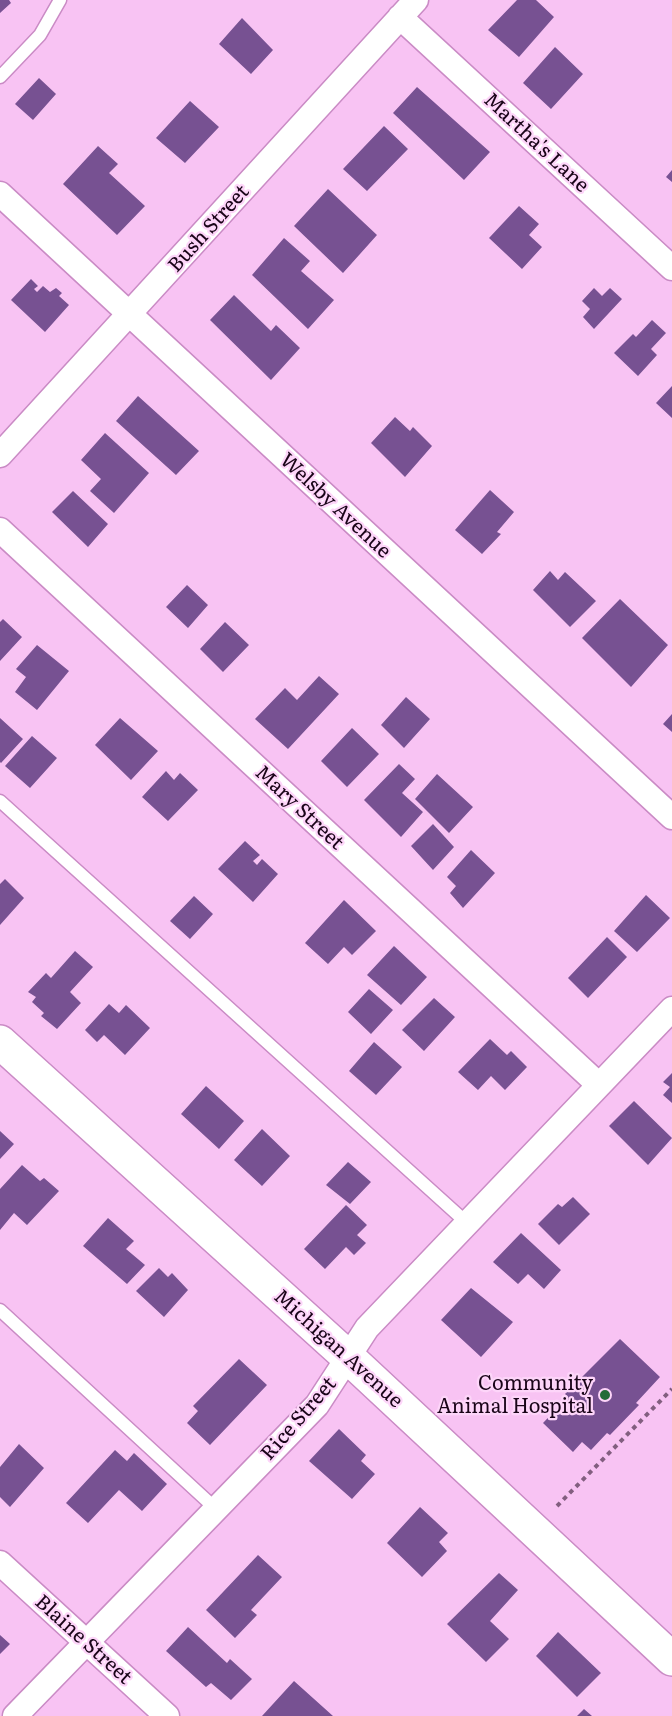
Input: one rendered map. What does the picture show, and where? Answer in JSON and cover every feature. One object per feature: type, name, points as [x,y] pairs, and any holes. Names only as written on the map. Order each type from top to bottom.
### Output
[{"type":"street","name":"Martha's Lane","points":[[408,9],[672,268]]},
{"type":"street","name":"Bush Street","points":[[0,455],[130,316],[408,9]]},
{"type":"street","name":"Welsby Avenue","points":[[0,194],[672,817]]},
{"type":"street","name":"Mary Street","points":[[0,530],[599,1085]]},
{"type":"street","name":"Rice Street","points":[[15,1716],[316,1405],[367,1328],[672,1009]]},
{"type":"street","name":"Michigan Avenue","points":[[0,1042],[349,1358],[672,1659]]},
{"type":"street","name":"Blaine Street","points":[[0,1563],[167,1716]]},
{"type":"lane","points":[[0,77],[40,35],[60,0]]},
{"type":"lane","points":[[0,801],[467,1223]]},
{"type":"lane","points":[[0,1310],[216,1509]]},
{"type":"path","points":[[557,1506],[672,1389]]},
{"type":"building","points":[[0,0],[9,0],[11,3],[0,13]]},
{"type":"building","points":[[517,0],[536,0],[554,17],[519,57],[488,30]]},
{"type":"building","points":[[242,18],[273,50],[251,74],[219,44]]},
{"type":"building","points":[[555,47],[583,74],[551,109],[523,83]]},
{"type":"building","points":[[39,78],[56,94],[33,120],[15,104]]},
{"type":"building","points":[[417,87],[490,152],[464,180],[393,113]]},
{"type":"building","points":[[190,101],[219,127],[185,163],[156,138]]},
{"type":"building","points":[[384,126],[408,149],[367,191],[343,169]]},
{"type":"building","points":[[98,146],[118,164],[109,173],[145,206],[117,235],[63,184]]},
{"type":"building","points":[[672,170],[672,182],[666,177]]},
{"type":"building","points":[[328,189],[377,235],[343,273],[294,226]]},
{"type":"building","points":[[519,206],[539,224],[529,235],[542,247],[522,269],[489,238]]},
{"type":"building","points":[[284,238],[310,261],[301,271],[334,300],[308,329],[252,275]]},
{"type":"building","points":[[31,279],[38,286],[34,289],[37,292],[43,286],[50,292],[56,288],[62,293],[59,296],[69,305],[45,332],[11,300]]},
{"type":"building","points":[[594,288],[602,296],[610,288],[622,299],[594,329],[583,317],[590,309],[582,301]]},
{"type":"building","points":[[234,295],[271,331],[276,325],[300,348],[271,380],[210,320]]},
{"type":"building","points":[[652,320],[666,333],[651,349],[657,355],[638,376],[614,353],[633,334],[636,337]]},
{"type":"building","points":[[672,386],[672,418],[656,403]]},
{"type":"building","points":[[138,396],[199,451],[176,475],[116,421]]},
{"type":"building","points":[[395,417],[410,431],[413,427],[432,446],[405,477],[371,443]]},
{"type":"building","points":[[105,433],[149,473],[114,513],[90,491],[101,479],[81,460]]},
{"type":"building","points":[[490,490],[514,512],[497,532],[501,534],[482,554],[455,530]]},
{"type":"building","points":[[73,491],[108,524],[88,547],[52,512]]},
{"type":"building","points":[[550,571],[558,580],[565,572],[596,601],[570,627],[533,590]]},
{"type":"building","points":[[187,585],[208,605],[188,628],[166,607]]},
{"type":"building","points":[[620,599],[668,645],[631,687],[582,638]]},
{"type":"building","points":[[3,619],[22,637],[0,661],[0,622]]},
{"type":"building","points":[[225,622],[249,645],[223,672],[200,649]]},
{"type":"building","points":[[37,645],[69,671],[37,710],[15,692],[26,677],[16,669]]},
{"type":"building","points":[[319,676],[339,694],[288,749],[255,719],[285,688],[297,700]]},
{"type":"building","points":[[406,697],[430,719],[404,748],[381,725]]},
{"type":"building","points":[[672,714],[672,732],[663,724]]},
{"type":"building","points":[[0,718],[23,739],[1,763],[0,762]]},
{"type":"building","points":[[120,718],[158,751],[131,780],[95,745]]},
{"type":"building","points":[[352,728],[379,754],[347,787],[321,761]]},
{"type":"building","points":[[32,736],[57,758],[30,788],[5,766]]},
{"type":"building","points":[[399,764],[415,779],[402,793],[423,812],[401,837],[364,800]]},
{"type":"building","points":[[166,771],[174,780],[180,773],[198,790],[168,821],[142,797]]},
{"type":"building","points":[[437,774],[473,807],[449,833],[415,799]]},
{"type":"building","points":[[433,824],[454,847],[433,870],[411,846]]},
{"type":"building","points":[[245,841],[260,855],[253,861],[257,865],[262,859],[278,874],[253,902],[218,869]]},
{"type":"building","points":[[471,850],[495,873],[463,908],[450,893],[456,886],[447,877]]},
{"type":"building","points":[[5,879],[24,898],[0,925],[0,884]]},
{"type":"building","points":[[646,895],[670,918],[637,952],[614,931]]},
{"type":"building","points":[[194,896],[213,914],[190,939],[170,921]]},
{"type":"building","points":[[344,900],[376,931],[352,955],[344,947],[328,964],[305,943]]},
{"type":"building","points":[[607,937],[627,957],[588,998],[568,978]]},
{"type":"building","points":[[394,946],[427,977],[401,1005],[367,975]]},
{"type":"building","points":[[75,951],[93,967],[70,992],[81,1003],[57,1029],[41,1016],[44,1013],[32,1002],[36,997],[28,992],[46,973],[51,978]]},
{"type":"building","points":[[369,989],[393,1010],[371,1034],[348,1012]]},
{"type":"building","points":[[434,998],[455,1017],[424,1051],[402,1030]]},
{"type":"building","points":[[109,1004],[119,1013],[126,1005],[150,1028],[125,1055],[104,1035],[97,1042],[85,1030]]},
{"type":"building","points":[[490,1039],[507,1055],[511,1051],[527,1067],[505,1090],[491,1076],[478,1090],[458,1072]]},
{"type":"building","points":[[374,1042],[402,1067],[376,1095],[349,1071]]},
{"type":"building","points":[[672,1073],[672,1103],[663,1095],[670,1087],[663,1082]]},
{"type":"building","points":[[206,1086],[244,1121],[219,1149],[181,1114]]},
{"type":"building","points":[[634,1101],[672,1138],[648,1165],[609,1126]]},
{"type":"building","points":[[262,1129],[290,1156],[262,1186],[234,1160]]},
{"type":"building","points":[[0,1131],[14,1144],[0,1159]]},
{"type":"building","points":[[348,1162],[371,1182],[350,1204],[326,1185]]},
{"type":"building","points":[[22,1165],[40,1181],[44,1178],[59,1191],[27,1225],[14,1213],[0,1230],[0,1189]]},
{"type":"building","points":[[573,1197],[590,1214],[559,1245],[538,1224],[558,1204],[562,1207]]},
{"type":"building","points":[[346,1205],[367,1225],[357,1235],[366,1243],[354,1255],[346,1247],[325,1269],[304,1249]]},
{"type":"building","points":[[108,1218],[134,1241],[126,1249],[145,1265],[127,1284],[83,1246]]},
{"type":"building","points":[[521,1233],[561,1270],[544,1289],[528,1274],[518,1284],[493,1262]]},
{"type":"building","points":[[159,1268],[168,1277],[172,1273],[188,1290],[164,1317],[136,1291]]},
{"type":"building","points":[[471,1288],[513,1322],[481,1357],[441,1320]]},
{"type":"building","name":"Community Animal Hospital","points":[[620,1339],[660,1377],[636,1403],[639,1405],[610,1435],[607,1433],[591,1450],[582,1442],[573,1452],[543,1423],[568,1397],[565,1394]]},
{"type":"building","points":[[239,1359],[267,1385],[210,1445],[187,1423],[198,1411],[193,1406]]},
{"type":"building","points":[[339,1429],[366,1455],[361,1461],[375,1474],[352,1499],[309,1461]]},
{"type":"building","points":[[19,1444],[44,1468],[10,1507],[0,1497],[0,1467]]},
{"type":"building","points":[[115,1450],[127,1461],[134,1453],[167,1484],[142,1511],[119,1490],[88,1523],[66,1503]]},
{"type":"building","points":[[420,1507],[448,1533],[439,1542],[447,1551],[422,1577],[387,1543]]},
{"type":"building","points":[[258,1555],[282,1577],[251,1610],[257,1615],[235,1638],[206,1610]]},
{"type":"building","points":[[499,1573],[518,1590],[490,1621],[509,1639],[486,1662],[447,1624]]},
{"type":"building","points":[[188,1627],[227,1663],[230,1659],[252,1679],[231,1700],[211,1683],[206,1687],[166,1651]]},
{"type":"building","points":[[558,1632],[601,1673],[577,1697],[536,1656]]},
{"type":"building","points":[[0,1635],[10,1644],[0,1654]]},
{"type":"building","points":[[294,1681],[333,1716],[262,1716]]},
{"type":"building","points":[[584,1709],[592,1716],[577,1716]]},
{"type":"place","name":"Community Animal Hospital","points":[[605,1395]]}]
